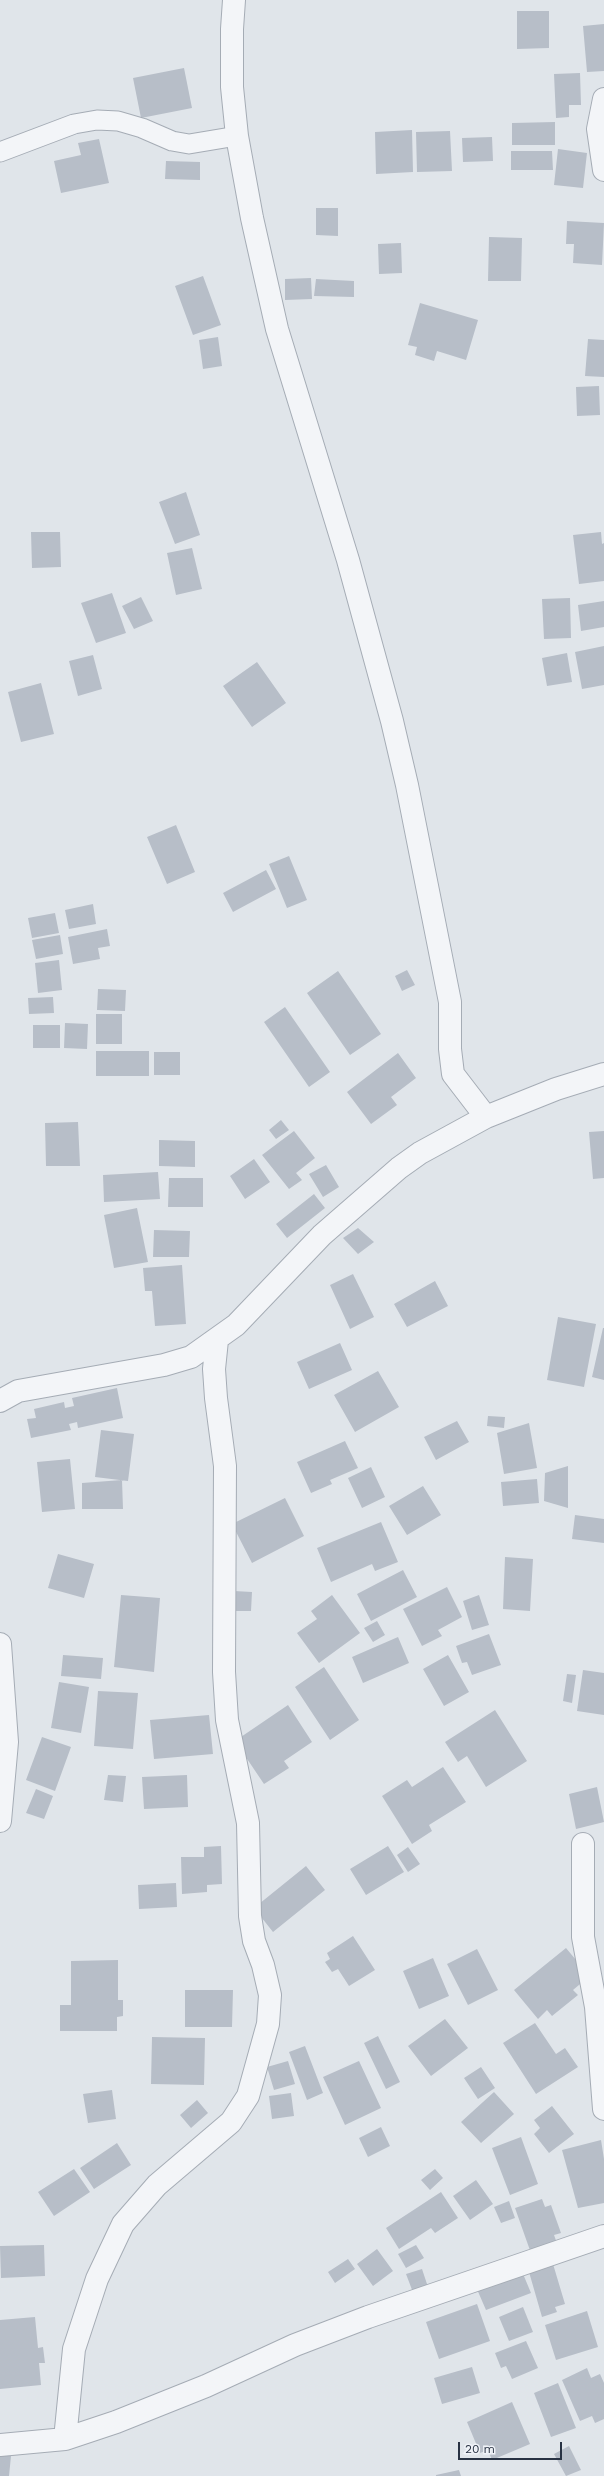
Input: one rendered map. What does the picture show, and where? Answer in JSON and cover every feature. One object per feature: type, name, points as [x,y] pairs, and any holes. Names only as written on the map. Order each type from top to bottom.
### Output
[{"type":"street","points":[[234,0],[232,29],[232,87],[238,136],[252,218],[277,329],[350,568],[392,721],[407,785],[450,1002],[450,1049],[453,1074],[486,1117]]},
{"type":"street","points":[[604,99],[598,129],[604,170]]},
{"type":"street","points":[[0,1400],[25,1389],[164,1365],[191,1357],[217,1340],[236,1324],[322,1235],[399,1168],[420,1153],[486,1117],[556,1089],[604,1074]]},
{"type":"street","points":[[66,2439],[74,2349],[97,2279],[123,2224],[157,2185],[231,2122],[248,2096],[268,2024],[270,1996],[263,1965],[254,1941],[250,1916],[248,1823],[227,1720],[224,1672],[224,1466],[214,1369],[217,1340]]},
{"type":"street","points":[[0,1644],[7,1742],[0,1821]]},
{"type":"street","points":[[583,1844],[583,1937],[596,2007],[604,2109]]},
{"type":"street","points":[[0,2445],[66,2439],[156,2407],[295,2345],[368,2317],[604,2236]]},
{"type":"lane","points":[[0,152],[74,124],[97,120],[124,123],[142,128],[172,141],[189,144],[238,136]]},
{"type":"building","points":[[517,11],[549,11],[549,48],[517,49]]},
{"type":"building","points":[[604,24],[604,71],[587,72],[583,26]]},
{"type":"building","points":[[184,68],[192,108],[141,118],[133,78]]},
{"type":"building","points":[[580,73],[581,105],[569,105],[569,117],[556,118],[554,74]]},
{"type":"building","points":[[555,122],[555,145],[512,145],[512,123]]},
{"type":"building","points":[[412,130],[413,172],[376,174],[375,132]]},
{"type":"building","points":[[450,131],[452,171],[417,172],[416,132]]},
{"type":"building","points":[[492,137],[493,161],[463,162],[462,138]]},
{"type":"building","points":[[99,139],[109,183],[61,193],[54,161],[81,155],[78,143]]},
{"type":"building","points":[[558,149],[587,153],[583,188],[554,185]]},
{"type":"building","points":[[511,151],[552,151],[553,170],[511,170]]},
{"type":"building","points":[[166,161],[200,162],[200,180],[165,179]]},
{"type":"building","points":[[316,208],[338,208],[338,236],[316,235]]},
{"type":"building","points":[[567,221],[604,223],[602,265],[573,263],[574,244],[566,244]]},
{"type":"building","points":[[489,237],[522,238],[521,281],[488,281]]},
{"type":"building","points":[[401,243],[402,273],[379,274],[378,244]]},
{"type":"building","points":[[203,276],[221,325],[193,335],[175,286]]},
{"type":"building","points":[[311,278],[312,299],[285,300],[285,279]]},
{"type":"building","points":[[316,279],[354,281],[354,297],[314,296]]},
{"type":"building","points":[[420,303],[478,320],[466,360],[437,351],[434,361],[415,355],[417,347],[408,345]]},
{"type":"building","points":[[218,337],[222,366],[203,369],[199,340]]},
{"type":"building","points":[[588,339],[604,340],[604,377],[585,376]]},
{"type":"building","points":[[599,386],[600,415],[577,416],[576,387]]},
{"type":"building","points":[[186,492],[200,535],[175,544],[159,502]]},
{"type":"building","points":[[31,532],[60,532],[61,567],[32,568]]},
{"type":"building","points":[[601,532],[602,544],[604,543],[604,581],[579,584],[573,535]]},
{"type":"building","points":[[192,548],[202,589],[176,595],[167,553]]},
{"type":"building","points":[[112,593],[126,633],[96,643],[81,603]]},
{"type":"building","points":[[141,597],[153,621],[134,629],[122,606]]},
{"type":"building","points":[[570,598],[571,638],[544,639],[542,599]]},
{"type":"building","points":[[604,601],[604,627],[581,631],[578,605]]},
{"type":"building","points":[[604,646],[604,685],[582,689],[575,652]]},
{"type":"building","points":[[567,653],[572,682],[547,686],[542,658]]},
{"type":"building","points":[[93,655],[102,689],[78,696],[69,661]]},
{"type":"building","points":[[257,662],[286,703],[252,727],[223,686]]},
{"type":"building","points":[[41,683],[54,734],[21,742],[8,692]]},
{"type":"building","points":[[176,825],[195,872],[167,884],[147,837]]},
{"type":"building","points":[[289,856],[307,900],[287,908],[269,864]]},
{"type":"building","points":[[266,870],[276,889],[233,912],[223,893]]},
{"type":"building","points":[[93,904],[96,924],[69,929],[65,910]]},
{"type":"building","points":[[55,913],[59,933],[32,938],[28,918]]},
{"type":"building","points":[[107,929],[110,946],[98,948],[100,959],[73,964],[68,937]]},
{"type":"building","points":[[60,935],[63,954],[36,959],[32,940]]},
{"type":"building","points":[[59,960],[62,990],[38,993],[35,963]]},
{"type":"building","points":[[407,970],[415,985],[402,991],[395,976]]},
{"type":"building","points":[[338,971],[381,1034],[350,1055],[307,993]]},
{"type":"building","points":[[98,989],[126,990],[125,1011],[97,1010]]},
{"type":"building","points":[[53,997],[54,1013],[29,1014],[28,998]]},
{"type":"building","points":[[285,1007],[330,1072],[309,1087],[264,1022]]},
{"type":"building","points":[[96,1014],[122,1014],[122,1044],[96,1044]]},
{"type":"building","points":[[65,1023],[88,1024],[87,1049],[64,1048]]},
{"type":"building","points":[[33,1025],[60,1025],[60,1048],[33,1048]]},
{"type":"building","points":[[96,1051],[149,1051],[149,1076],[96,1076]]},
{"type":"building","points":[[154,1052],[180,1052],[180,1075],[154,1075]]},
{"type":"building","points":[[398,1053],[416,1078],[391,1097],[397,1105],[371,1124],[347,1092]]},
{"type":"building","points":[[281,1120],[289,1130],[276,1139],[269,1130]]},
{"type":"building","points":[[78,1122],[80,1166],[46,1166],[45,1123]]},
{"type":"building","points":[[294,1131],[315,1158],[296,1173],[302,1180],[289,1189],[262,1155]]},
{"type":"building","points":[[604,1131],[604,1178],[593,1179],[589,1132]]},
{"type":"building","points":[[159,1140],[195,1141],[195,1167],[159,1166]]},
{"type":"building","points":[[254,1159],[270,1182],[245,1199],[230,1176]]},
{"type":"building","points":[[326,1165],[339,1187],[323,1197],[309,1174]]},
{"type":"building","points":[[158,1172],[160,1199],[104,1202],[103,1175]]},
{"type":"building","points":[[169,1178],[203,1178],[203,1207],[168,1207]]},
{"type":"building","points":[[314,1194],[325,1208],[287,1238],[276,1224]]},
{"type":"building","points":[[137,1208],[148,1262],[114,1268],[104,1215]]},
{"type":"building","points":[[358,1228],[374,1242],[358,1254],[343,1238]]},
{"type":"building","points":[[154,1230],[190,1231],[189,1257],[153,1257]]},
{"type":"building","points":[[182,1265],[186,1324],[155,1326],[152,1291],[145,1291],[143,1268]]},
{"type":"building","points":[[353,1274],[374,1317],[350,1329],[330,1285]]},
{"type":"building","points":[[435,1281],[448,1306],[407,1327],[394,1304]]},
{"type":"building","points":[[558,1317],[596,1324],[584,1387],[547,1380]]},
{"type":"building","points":[[604,1328],[604,1380],[592,1377]]},
{"type":"building","points":[[340,1343],[352,1370],[309,1389],[297,1362]]},
{"type":"building","points":[[378,1371],[399,1407],[355,1432],[334,1395]]},
{"type":"building","points":[[117,1388],[123,1418],[78,1428],[77,1422],[69,1424],[71,1430],[31,1438],[27,1419],[36,1418],[34,1409],[64,1402],[65,1408],[74,1406],[72,1398]]},
{"type":"building","points":[[488,1416],[505,1417],[504,1428],[487,1426]]},
{"type":"building","points":[[457,1421],[469,1442],[436,1460],[424,1437]]},
{"type":"building","points":[[529,1423],[537,1468],[504,1474],[497,1433]]},
{"type":"building","points":[[101,1430],[134,1434],[128,1481],[95,1477]]},
{"type":"building","points":[[345,1441],[358,1468],[330,1480],[332,1484],[311,1493],[297,1462]]},
{"type":"building","points":[[70,1459],[75,1509],[42,1512],[37,1462]]},
{"type":"building","points":[[568,1466],[568,1508],[544,1501],[545,1473]]},
{"type":"building","points":[[371,1467],[385,1497],[362,1508],[348,1478]]},
{"type":"building","points":[[537,1479],[539,1503],[503,1506],[501,1482]]},
{"type":"building","points":[[122,1480],[123,1509],[82,1509],[82,1483]]},
{"type":"building","points":[[423,1486],[441,1515],[407,1535],[389,1506]]},
{"type":"building","points":[[285,1498],[304,1536],[252,1563],[232,1524]]},
{"type":"building","points":[[575,1515],[604,1519],[604,1543],[572,1539]]},
{"type":"building","points":[[381,1522],[398,1562],[375,1571],[372,1564],[331,1582],[317,1548]]},
{"type":"building","points":[[58,1554],[94,1564],[84,1598],[48,1588]]},
{"type":"building","points":[[505,1557],[533,1559],[530,1611],[503,1609]]},
{"type":"building","points":[[403,1570],[417,1597],[371,1621],[357,1594]]},
{"type":"building","points":[[447,1587],[462,1617],[438,1630],[442,1636],[422,1646],[403,1609]]},
{"type":"building","points":[[234,1591],[252,1592],[251,1611],[234,1611]]},
{"type":"building","points":[[121,1595],[160,1598],[154,1672],[114,1667]]},
{"type":"building","points":[[332,1595],[360,1633],[319,1663],[297,1633],[317,1619],[311,1611]]},
{"type":"building","points":[[479,1595],[489,1625],[472,1630],[463,1601]]},
{"type":"building","points":[[377,1621],[385,1635],[373,1642],[364,1628]]},
{"type":"building","points":[[489,1634],[501,1665],[472,1675],[467,1662],[462,1663],[456,1646]]},
{"type":"building","points":[[398,1637],[409,1663],[363,1683],[352,1657]]},
{"type":"building","points":[[63,1655],[103,1658],[101,1679],[61,1676]]},
{"type":"building","points":[[448,1655],[469,1692],[444,1706],[423,1669]]},
{"type":"building","points":[[324,1667],[359,1720],[330,1740],[295,1687]]},
{"type":"building","points":[[583,1670],[604,1673],[604,1715],[577,1711]]},
{"type":"building","points":[[567,1674],[576,1675],[572,1703],[563,1701]]},
{"type":"building","points":[[59,1682],[89,1687],[81,1733],[51,1728]]},
{"type":"building","points":[[98,1691],[138,1693],[133,1749],[94,1746]]},
{"type":"building","points":[[288,1705],[312,1742],[284,1761],[289,1768],[264,1784],[235,1741]]},
{"type":"building","points":[[495,1710],[527,1761],[486,1787],[467,1756],[458,1762],[445,1742]]},
{"type":"building","points":[[209,1715],[213,1754],[154,1759],[150,1720]]},
{"type":"building","points":[[42,1737],[71,1747],[55,1791],[26,1780]]},
{"type":"building","points":[[443,1767],[466,1802],[429,1825],[432,1831],[412,1844],[382,1796],[407,1780],[412,1787]]},
{"type":"building","points":[[108,1775],[126,1776],[123,1802],[104,1800]]},
{"type":"building","points":[[187,1775],[188,1807],[144,1809],[142,1777]]},
{"type":"building","points":[[597,1787],[604,1822],[576,1829],[569,1794]]},
{"type":"building","points":[[36,1789],[53,1796],[44,1819],[26,1813]]},
{"type":"building","points":[[221,1846],[222,1884],[207,1885],[207,1892],[182,1894],[181,1857],[204,1857],[204,1847]]},
{"type":"building","points":[[388,1846],[404,1872],[366,1895],[350,1869]]},
{"type":"building","points":[[408,1847],[420,1864],[408,1872],[397,1855]]},
{"type":"building","points":[[306,1866],[325,1890],[273,1932],[254,1908]]},
{"type":"building","points":[[176,1883],[177,1907],[139,1909],[138,1885]]},
{"type":"building","points":[[353,1936],[375,1970],[349,1986],[338,1969],[332,1972],[325,1962],[330,1959],[327,1953]]},
{"type":"building","points":[[566,1948],[586,1972],[586,1979],[573,1990],[578,1995],[552,2016],[547,2010],[538,2019],[514,1990]]},
{"type":"building","points":[[477,1949],[498,1990],[468,2005],[447,1964]]},
{"type":"building","points":[[433,1958],[449,1996],[419,2009],[403,1971]]},
{"type":"building","points":[[118,1960],[118,2000],[123,2000],[123,2016],[117,2017],[117,2031],[60,2031],[60,2005],[71,2005],[71,1961]]},
{"type":"building","points":[[185,1990],[233,1990],[232,2027],[185,2027]]},
{"type":"building","points":[[445,2019],[468,2048],[431,2076],[408,2046]]},
{"type":"building","points":[[535,2023],[556,2054],[565,2048],[578,2067],[536,2094],[503,2043]]},
{"type":"building","points":[[378,2036],[400,2082],[386,2089],[364,2043]]},
{"type":"building","points":[[152,2037],[205,2038],[204,2085],[151,2084]]},
{"type":"building","points":[[305,2046],[323,2093],[307,2100],[289,2052]]},
{"type":"building","points":[[288,2061],[295,2084],[274,2090],[267,2067]]},
{"type":"building","points":[[359,2061],[381,2108],[345,2125],[323,2077]]},
{"type":"building","points":[[481,2067],[495,2088],[478,2099],[464,2078]]},
{"type":"building","points":[[112,2090],[116,2119],[88,2123],[83,2094]]},
{"type":"building","points":[[494,2092],[514,2114],[481,2143],[461,2122]]},
{"type":"building","points":[[291,2093],[294,2116],[272,2119],[269,2096]]},
{"type":"building","points":[[197,2100],[208,2113],[191,2128],[180,2115]]},
{"type":"building","points":[[552,2106],[574,2134],[549,2153],[534,2134],[540,2128],[534,2120]]},
{"type":"building","points":[[381,2127],[390,2146],[368,2157],[359,2138]]},
{"type":"building","points":[[521,2137],[538,2184],[510,2195],[492,2148]]},
{"type":"building","points":[[601,2140],[604,2159],[604,2203],[578,2208],[562,2150]]},
{"type":"building","points":[[117,2143],[131,2165],[94,2189],[80,2168]]},
{"type":"building","points":[[74,2169],[90,2192],[54,2216],[38,2192]]},
{"type":"building","points":[[435,2169],[443,2178],[430,2190],[421,2180]]},
{"type":"building","points":[[476,2180],[493,2204],[470,2220],[453,2196]]},
{"type":"building","points":[[441,2192],[458,2218],[435,2233],[431,2228],[399,2249],[386,2228]]},
{"type":"building","points":[[542,2199],[545,2207],[551,2205],[561,2233],[554,2235],[558,2246],[532,2256],[515,2208]]},
{"type":"building","points":[[509,2201],[515,2218],[501,2223],[494,2207]]},
{"type":"building","points":[[44,2245],[45,2276],[1,2278],[0,2246]]},
{"type":"building","points":[[416,2245],[424,2258],[406,2268],[398,2254]]},
{"type":"building","points":[[377,2249],[393,2271],[373,2286],[357,2264]]},
{"type":"building","points":[[348,2259],[355,2269],[335,2283],[328,2272]]},
{"type":"building","points":[[553,2264],[565,2304],[555,2307],[557,2312],[542,2317],[529,2272]]},
{"type":"building","points":[[422,2269],[429,2290],[414,2295],[406,2274]]},
{"type":"building","points":[[521,2269],[531,2293],[486,2310],[476,2287]]},
{"type":"building","points":[[477,2304],[490,2341],[439,2359],[426,2322]]},
{"type":"building","points":[[523,2307],[533,2332],[509,2341],[499,2317]]},
{"type":"building","points":[[587,2311],[598,2347],[556,2360],[545,2325]]},
{"type":"building","points":[[35,2317],[38,2348],[43,2347],[45,2363],[39,2363],[41,2385],[0,2389],[0,2320]]},
{"type":"building","points":[[526,2341],[538,2368],[512,2379],[506,2366],[501,2368],[495,2353]]},
{"type":"building","points":[[472,2367],[480,2393],[442,2404],[434,2378]]},
{"type":"building","points":[[587,2368],[591,2378],[600,2374],[604,2383],[604,2419],[595,2423],[592,2416],[580,2421],[562,2380]]},
{"type":"building","points":[[558,2383],[576,2428],[551,2437],[534,2393]]},
{"type":"building","points":[[512,2402],[530,2444],[492,2460],[488,2450],[480,2453],[467,2422]]},
{"type":"building","points":[[569,2446],[581,2470],[566,2476],[554,2454]]},
{"type":"building","points":[[0,2455],[11,2456],[9,2476],[0,2476]]},
{"type":"building","points":[[459,2470],[461,2476],[436,2476],[436,2475]]}]
